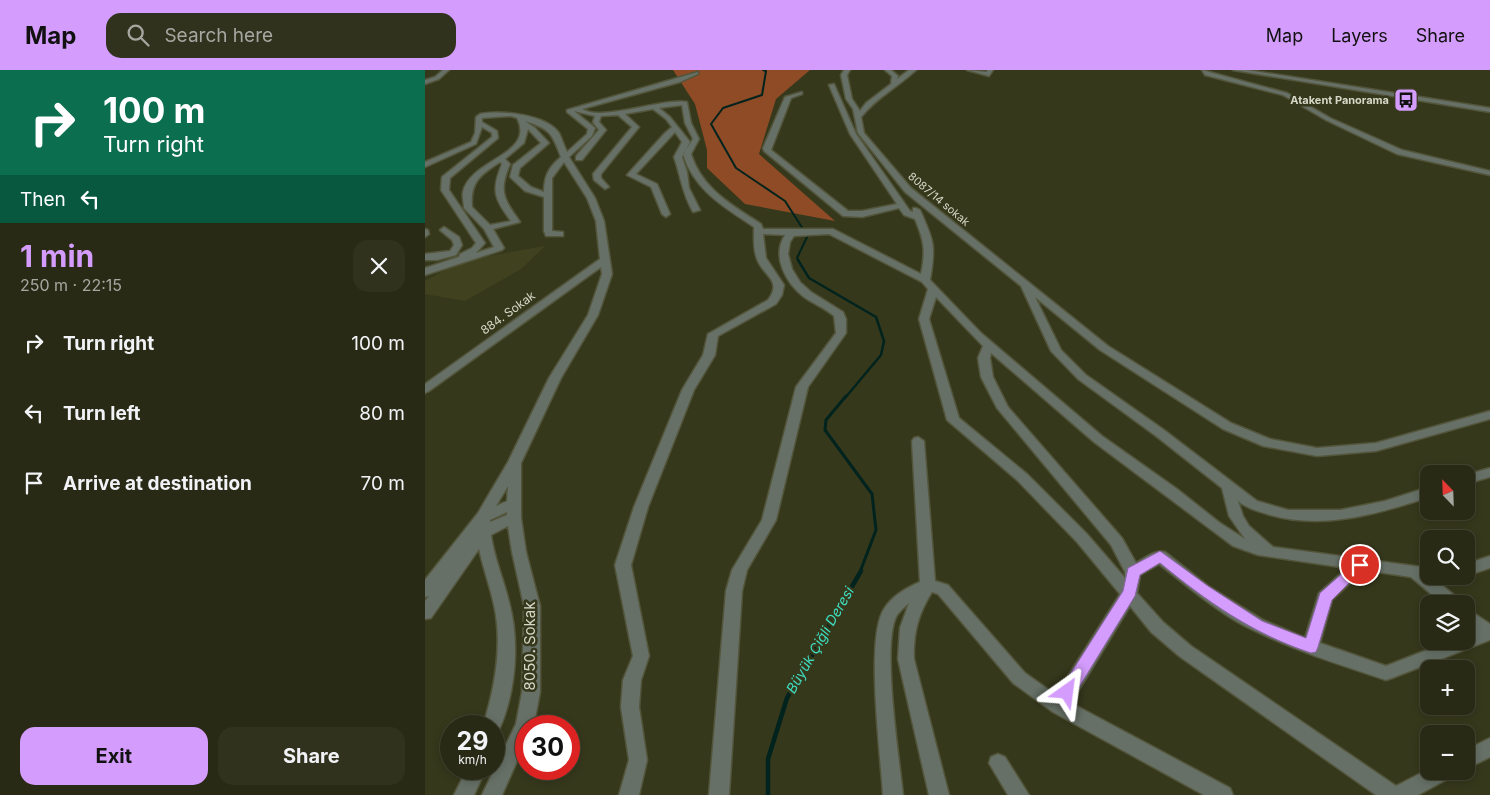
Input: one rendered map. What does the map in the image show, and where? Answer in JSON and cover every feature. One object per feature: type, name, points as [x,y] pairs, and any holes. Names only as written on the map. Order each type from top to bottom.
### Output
[{"type":"street","points":[[425,82],[437,78],[446,70]]},
{"type":"street","name":"8087/14 sokak","points":[[847,70],[844,75],[845,82],[861,133],[908,190],[1104,348],[1227,426],[1267,443],[1305,451],[1353,450],[1410,439],[1490,415]]},
{"type":"street","points":[[888,70],[895,76],[893,86]]},
{"type":"street","points":[[857,118],[868,104],[913,70]]},
{"type":"street","points":[[970,70],[989,74],[990,70]]},
{"type":"street","points":[[1205,70],[1207,74],[1227,81],[1285,94],[1328,119],[1400,152],[1490,173]]},
{"type":"street","points":[[1236,70],[1490,110]]},
{"type":"street","points":[[560,234],[549,234],[548,231],[548,178],[553,168],[565,156],[585,142],[591,135],[592,128],[569,111],[678,81],[696,73]]},
{"type":"street","points":[[832,86],[853,134],[907,213],[919,218]]},
{"type":"street","points":[[800,93],[789,97],[767,148],[768,151],[846,214],[862,214],[902,205]]},
{"type":"street","points":[[577,108],[580,111],[619,113],[677,102],[687,105],[688,123],[696,139],[687,154],[689,162],[707,188],[731,210],[758,226],[763,261],[778,279],[778,296],[761,310],[713,334],[709,355],[688,390],[641,507],[623,565],[641,656],[632,680],[630,707],[638,760],[629,795]]},
{"type":"street","points":[[654,107],[668,118],[686,142],[678,157],[683,172],[685,188],[696,210]]},
{"type":"street","points":[[425,165],[474,143],[478,133],[479,118],[491,113],[505,113],[533,129],[545,143],[516,167],[514,177],[528,189],[549,196]]},
{"type":"street","points":[[579,158],[603,130],[596,122],[597,113]]},
{"type":"street","points":[[605,187],[597,178],[597,174],[636,127],[619,113]]},
{"type":"street","points":[[425,590],[483,517],[515,462],[555,378],[593,314],[607,274],[600,221],[591,198],[568,164],[555,133],[545,125],[521,121]]},
{"type":"street","points":[[425,263],[480,256],[499,248],[488,228],[468,208],[467,193],[477,173],[501,159],[523,140],[525,130],[521,121]]},
{"type":"street","points":[[425,272],[475,250],[481,243],[445,190],[446,178],[495,138],[495,132],[479,123]]},
{"type":"street","points":[[666,214],[654,186],[631,175],[666,135],[675,128]]},
{"type":"street","points":[[488,228],[516,222],[500,201],[498,188],[506,164],[501,159]]},
{"type":"street","points":[[908,190],[929,239],[929,284],[924,320],[953,420],[1022,477],[1082,538],[1130,592],[1139,608],[1157,627],[1185,651],[1392,795]]},
{"type":"street","points":[[425,257],[437,258],[453,253],[458,245],[455,239],[444,230]]},
{"type":"street","points":[[759,232],[830,231],[929,284],[961,320],[1098,438],[1172,492],[1215,527],[1238,542],[1258,550],[1420,574]]},
{"type":"street","points":[[719,795],[733,592],[740,570],[769,520],[802,387],[841,333],[839,314],[799,290],[783,260],[784,247],[788,236],[793,233]]},
{"type":"street","name":"884. Sokak","points":[[425,389],[606,259]]},
{"type":"street","points":[[1024,284],[1056,351],[1075,370],[1251,505],[1288,515],[1340,515],[1385,506],[1420,495]]},
{"type":"street","points":[[989,345],[984,358],[987,377],[1003,408],[1117,542],[1133,572],[1130,592],[1059,706]]},
{"type":"street","points":[[918,440],[929,585],[917,602],[908,624],[905,639],[906,659],[939,795]]},
{"type":"street","name":"8050. Sokak","points":[[492,795],[525,724],[531,692],[532,606],[519,552],[514,511],[515,462]]},
{"type":"street","points":[[1475,477],[1490,472]]},
{"type":"street","points":[[1228,486],[1237,519],[1246,533],[1271,552]]},
{"type":"street","points":[[483,517],[514,511]]},
{"type":"street","points":[[425,613],[482,534],[514,511]]},
{"type":"street","points":[[482,534],[483,517]]},
{"type":"street","name":"8050. Sokak","points":[[482,534],[503,606],[505,661],[499,707],[496,715]]},
{"type":"street","points":[[1133,572],[1160,556],[1203,590],[1257,625],[1311,647],[1387,672],[1490,633]]},
{"type":"street","points":[[1475,567],[1490,562]]},
{"type":"street","points":[[1311,647],[1325,597],[1360,565]]},
{"type":"street","points":[[893,795],[884,667],[884,632],[888,615],[904,597],[929,585],[943,589],[1019,678],[1059,706],[1223,795]]},
{"type":"street","points":[[1434,585],[1445,595]]},
{"type":"street","points":[[1475,621],[1490,633]]},
{"type":"street","points":[[1475,755],[1490,747]]},
{"type":"street","points":[[997,763],[1019,795]]},
{"type":"street","points":[[464,795],[472,780]]},
{"type":"street","points":[[1399,795],[1427,780]]},
{"type":"shaded area","points":[[673,70],[810,70],[776,99],[759,154],[835,221],[745,204],[707,168],[707,150],[695,104]]},
{"type":"shaded area","points":[[545,246],[521,269],[465,301],[425,294],[425,281],[461,261]]},
{"type":"waterway","name":"Büyük Çiğli Deresi","points":[[763,70],[766,71],[762,95],[723,108],[711,124],[736,168],[785,201],[803,229]]},
{"type":"waterway","name":"Büyük Çiğli Deresi","points":[[799,261],[797,258],[807,237]]},
{"type":"waterway","name":"Büyük Çiğli Deresi","points":[[798,260],[809,278],[876,317],[884,341],[881,355],[845,398]]},
{"type":"waterway","name":"Büyük Çiğli Deresi","points":[[846,396],[826,420],[825,430],[872,494],[876,530],[860,572]]},
{"type":"waterway","name":"Büyük Çiğli Deresi","points":[[768,795],[768,759],[787,698],[861,571]]},
{"type":"place","name":"Atakent Panorama","points":[[1406,100]]},
{"type":"route","points":[[1067,692],[1130,592],[1133,572],[1160,556],[1203,590],[1257,625],[1311,647],[1325,597],[1360,565]]}]
